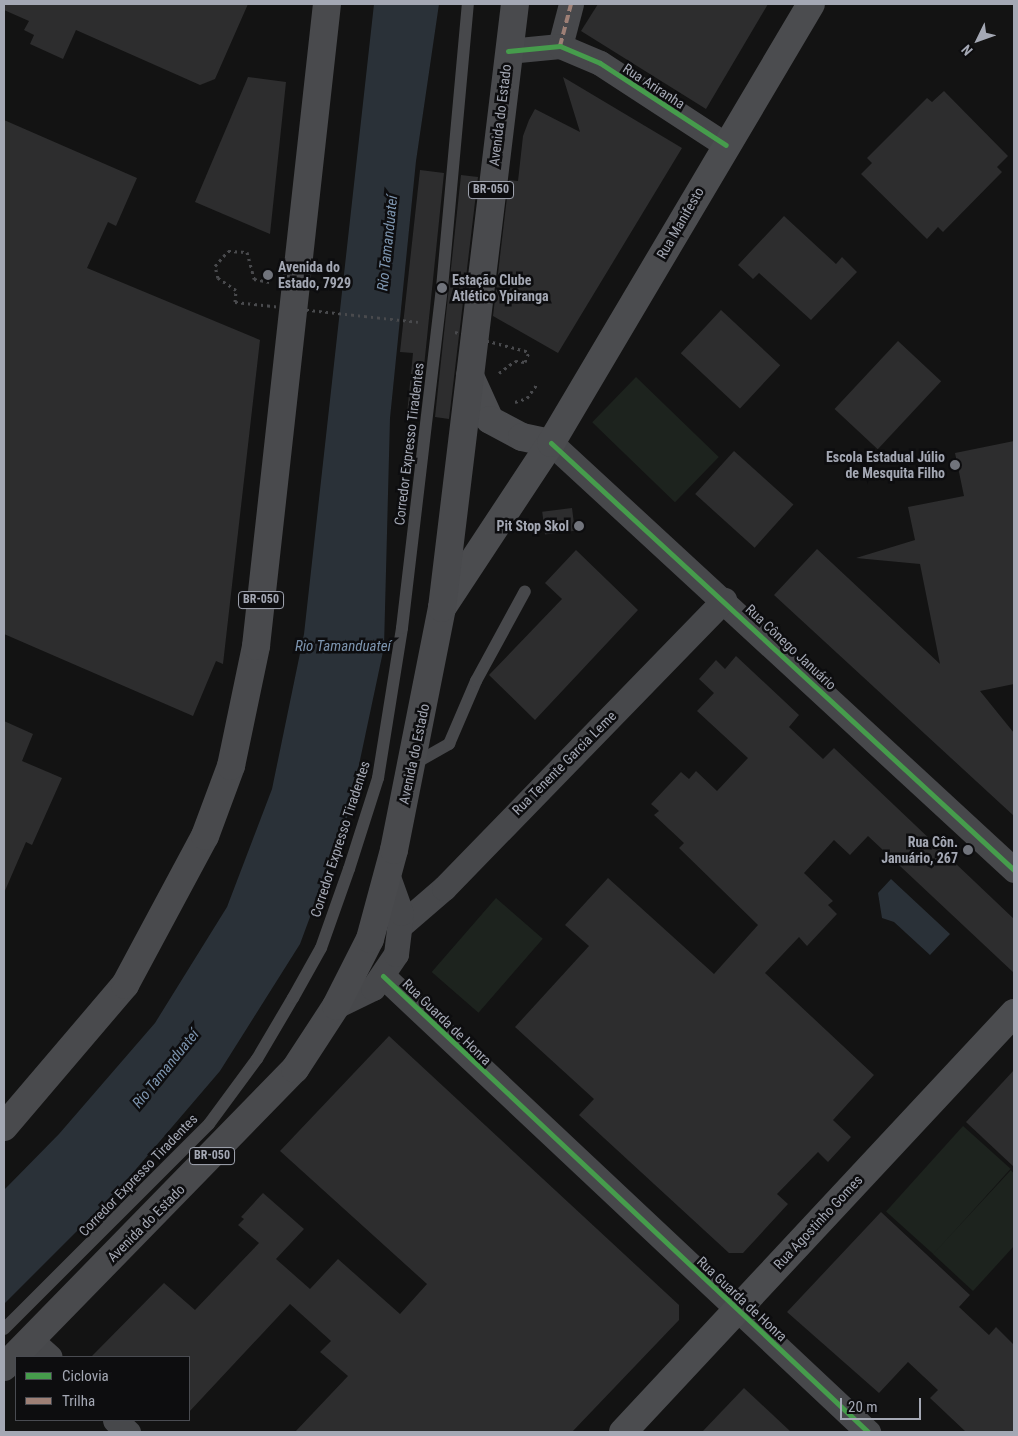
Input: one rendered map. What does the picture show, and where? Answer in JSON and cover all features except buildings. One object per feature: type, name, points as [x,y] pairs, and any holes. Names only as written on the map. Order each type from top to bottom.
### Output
[{"type":"highway","name":"BR-050","points":[[4,1127],[125,985],[205,836],[231,766],[256,646],[327,4]]},
{"type":"highway","name":"Avenida do Estado","points":[[25,1356],[41,1348],[294,1069],[336,1006],[370,939],[412,765],[442,608],[515,4]]},
{"type":"main road","name":"Rua Manifesto","points":[[442,608],[551,443],[811,4]]},
{"type":"main road","points":[[470,376],[490,420],[522,437],[551,443]]},
{"type":"main road","name":"Rua Agostinho Gomes","points":[[623,1432],[1014,1013]]},
{"type":"street","points":[[560,46],[571,4]]},
{"type":"street","name":"Rua Ariranha","points":[[508,51],[560,46],[600,63],[726,145]]},
{"type":"street","name":"Rua Cônego Januário","points":[[551,443],[724,600],[1014,870]]},
{"type":"street","name":"Rua Tenente Garcia Leme","points":[[402,925],[444,888],[724,600]]},
{"type":"street","points":[[336,1006],[356,999],[383,976],[396,954],[402,925],[396,893],[387,874]]},
{"type":"street","name":"Rua Guarda de Honra","points":[[383,976],[737,1311],[868,1432]]},
{"type":"street","points":[[116,1421],[128,1432]]},
{"type":"lane","name":"Corredor Expresso Tiradentes","points":[[4,1330],[209,1124],[256,1059],[294,998],[321,948],[349,869],[378,778],[402,628],[441,298],[468,4]]},
{"type":"lane","points":[[412,765],[449,744],[476,681],[525,591]]},
{"type":"path","points":[[254,279],[247,252],[237,249],[221,255],[215,266],[218,278],[236,290],[235,302],[424,324]]},
{"type":"path","points":[[453,332],[529,352],[525,362],[506,366],[498,378]]},
{"type":"path","points":[[508,401],[527,398],[538,383]]},
{"type":"shaded area","points":[[636,377],[719,457],[675,502],[592,422]]},
{"type":"shaded area","points":[[496,898],[543,939],[478,1013],[432,972]]},
{"type":"shaded area","points":[[963,1126],[1011,1169],[934,1254],[886,1211]]},
{"type":"shaded area","points":[[1011,1170],[1014,1174],[1014,1246],[973,1291],[933,1254]]},
{"type":"water","name":"Rio Tamanduateí","points":[[374,4],[439,4],[416,161],[390,418],[384,647],[349,812],[300,944],[220,1071],[119,1189],[4,1304],[4,1190],[59,1134],[155,1023],[227,907],[272,789],[304,634]]},
{"type":"water","points":[[891,879],[950,934],[930,955],[894,922],[882,918],[878,893]]},
{"type":"marked path","points":[[560,46],[571,4]]},
{"type":"cycle path","points":[[508,51],[560,46],[600,63],[726,145]]},
{"type":"cycle path","points":[[551,443],[1014,870]]},
{"type":"cycle path","points":[[383,976],[868,1432]]},
{"type":"place","name":"Avenida do Estado, 7929","points":[[268,275]]},
{"type":"place","name":"Estação Clube Atlético Ypiranga","points":[[442,288]]},
{"type":"place","name":"Escola Estadual Júlio de Mesquita Filho","points":[[955,465]]},
{"type":"place","name":"Pit Stop Skol","points":[[579,526]]},
{"type":"place","name":"Rua Côn. Januário, 267","points":[[968,850]]}]
